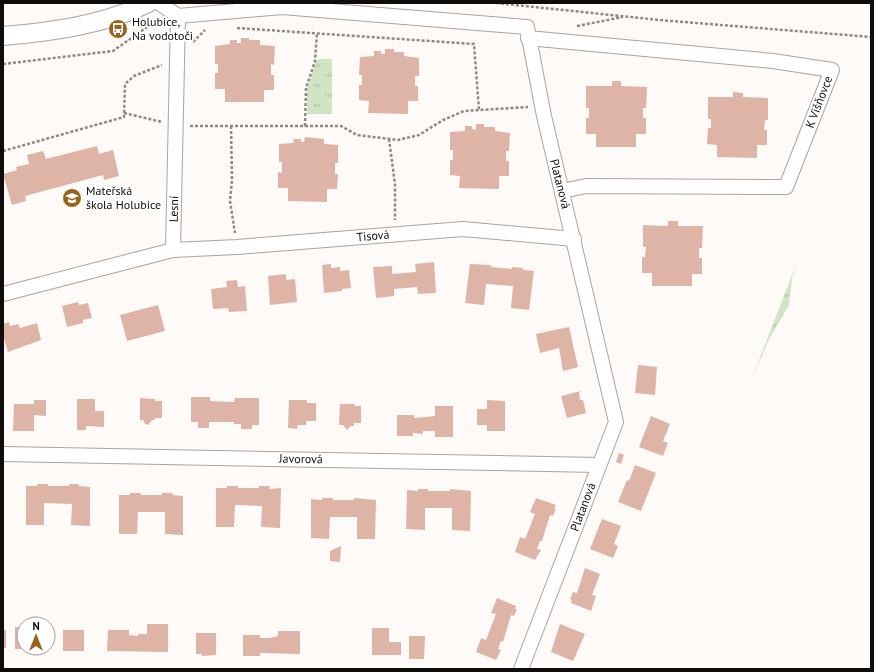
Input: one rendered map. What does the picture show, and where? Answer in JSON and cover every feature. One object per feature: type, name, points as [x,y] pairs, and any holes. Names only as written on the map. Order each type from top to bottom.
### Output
[{"type":"street","points":[[3,36],[59,30],[132,11],[148,3]]},
{"type":"street","points":[[169,10],[282,7],[526,27],[528,38]]},
{"type":"street","name":"Lesní","points":[[169,10],[177,44],[173,250]]},
{"type":"street","name":"Platanová","points":[[521,669],[598,465],[616,422],[542,106],[528,38]]},
{"type":"street","name":"K Višňovce","points":[[528,38],[773,61],[832,70],[786,187],[586,186],[562,191]]},
{"type":"street","name":"Tisová","points":[[173,250],[237,247],[464,229],[574,239]]},
{"type":"street","points":[[3,294],[173,250]]},
{"type":"street","name":"Javorová","points":[[3,454],[598,465]]},
{"type":"path","points":[[496,3],[626,16],[871,37]]},
{"type":"path","points":[[3,64],[113,51],[169,10]]},
{"type":"path","points":[[572,27],[626,16]]},
{"type":"path","points":[[177,44],[192,43],[209,26]]},
{"type":"path","points":[[232,28],[474,44],[479,110]]},
{"type":"path","points":[[305,126],[306,88],[315,61],[317,33]]},
{"type":"path","points":[[3,151],[124,117],[125,84],[134,76],[177,59]]},
{"type":"path","points":[[124,113],[176,126],[341,126],[357,135],[398,140],[419,135],[443,120],[464,111],[542,106]]},
{"type":"path","points":[[231,126],[232,180],[230,201],[237,247]]},
{"type":"path","points":[[389,139],[395,184],[396,234]]},
{"type":"green space","points":[[320,59],[332,59],[332,114],[307,114],[307,89],[316,61]]},
{"type":"green space","points":[[798,260],[792,278],[789,305],[769,339],[750,383]]},
{"type":"building","points":[[241,38],[260,40],[260,45],[275,46],[274,65],[271,64],[271,75],[274,75],[274,90],[264,90],[264,102],[225,102],[225,89],[215,89],[215,73],[218,73],[218,64],[215,64],[215,46],[230,44],[230,40],[237,40],[237,43],[241,43]]},
{"type":"building","points":[[385,49],[394,49],[394,52],[404,52],[404,56],[419,58],[419,76],[415,76],[415,86],[418,86],[418,101],[408,101],[408,114],[368,113],[369,101],[359,100],[359,85],[362,85],[362,75],[359,75],[360,57],[374,56],[374,51],[381,51],[381,54],[385,54]]},
{"type":"building","points":[[612,81],[621,81],[621,86],[647,87],[646,108],[643,108],[643,118],[646,118],[646,134],[636,134],[636,147],[596,147],[596,134],[586,134],[586,118],[589,118],[589,108],[586,108],[586,86],[612,86]]},
{"type":"building","points":[[733,92],[743,93],[743,97],[768,98],[768,120],[765,120],[764,130],[767,130],[767,145],[757,145],[757,158],[717,157],[717,145],[707,144],[708,128],[711,128],[711,119],[708,119],[708,97],[733,97]]},
{"type":"building","points":[[476,124],[484,124],[484,127],[495,127],[495,131],[510,133],[509,151],[506,151],[506,161],[509,161],[509,176],[499,176],[499,189],[459,188],[460,176],[450,175],[450,160],[453,160],[453,150],[450,150],[450,132],[465,131],[465,126],[472,126],[472,129],[476,130]]},
{"type":"building","points":[[305,137],[324,139],[324,144],[338,145],[338,163],[335,163],[335,174],[338,174],[337,189],[327,189],[327,202],[288,201],[288,188],[278,188],[278,172],[282,173],[282,162],[279,162],[279,144],[293,143],[294,139],[301,139],[301,142],[304,142]]},
{"type":"building","points":[[97,146],[99,154],[113,150],[119,176],[104,180],[103,175],[25,196],[26,201],[12,205],[3,174],[17,170],[16,167],[29,164],[27,155],[43,151],[46,159]]},
{"type":"building","points":[[668,221],[678,221],[678,226],[703,226],[702,248],[699,248],[699,258],[702,258],[702,274],[692,274],[692,286],[652,286],[652,273],[642,273],[642,257],[645,257],[646,247],[643,247],[643,225],[668,226]]},
{"type":"building","points":[[434,262],[436,293],[418,294],[417,287],[394,289],[394,296],[376,298],[373,267],[392,266],[392,274],[416,272],[415,264]]},
{"type":"building","points":[[331,264],[331,268],[340,267],[340,271],[349,270],[351,288],[342,289],[342,291],[324,293],[322,265]]},
{"type":"building","points":[[470,264],[491,265],[491,267],[512,269],[512,267],[523,268],[523,270],[534,271],[529,310],[511,308],[513,286],[486,284],[484,305],[465,303]]},
{"type":"building","points":[[286,274],[286,280],[295,279],[297,302],[270,305],[268,276]]},
{"type":"building","points":[[237,280],[238,287],[245,286],[247,311],[229,312],[228,308],[213,309],[211,289],[227,287],[226,281]]},
{"type":"building","points":[[78,302],[79,305],[88,303],[92,318],[83,320],[83,323],[67,327],[62,306]]},
{"type":"building","points":[[158,305],[165,331],[127,341],[120,315]]},
{"type":"building","points":[[9,322],[10,326],[18,324],[20,328],[37,323],[41,340],[8,352],[3,335],[3,324]]},
{"type":"building","points":[[569,327],[578,367],[563,371],[559,348],[540,353],[536,334]]},
{"type":"building","points":[[638,365],[657,367],[655,395],[635,393]]},
{"type":"building","points":[[581,391],[579,393],[580,400],[583,400],[586,413],[567,418],[561,396]]},
{"type":"building","points":[[191,397],[210,397],[210,401],[234,402],[235,398],[259,398],[259,425],[252,425],[252,429],[241,429],[241,424],[234,424],[234,422],[209,422],[209,428],[198,428],[198,422],[191,422]]},
{"type":"building","points":[[140,398],[162,401],[162,418],[155,418],[155,420],[152,420],[148,425],[145,424],[143,420],[140,420]]},
{"type":"building","points":[[77,399],[95,399],[95,411],[104,411],[104,427],[86,426],[86,430],[77,430]]},
{"type":"building","points":[[34,400],[46,400],[46,416],[34,415],[34,431],[13,431],[14,404],[34,404]]},
{"type":"building","points":[[289,400],[307,400],[307,403],[316,403],[316,421],[306,421],[306,425],[298,425],[297,429],[288,428]]},
{"type":"building","points":[[487,400],[505,401],[505,431],[487,431],[487,425],[477,425],[477,409],[487,409]]},
{"type":"building","points":[[340,404],[355,404],[354,406],[361,406],[361,423],[354,423],[354,426],[351,426],[347,430],[343,425],[339,425]]},
{"type":"building","points":[[435,406],[453,406],[453,437],[435,437],[435,431],[423,431],[423,434],[413,433],[413,436],[397,436],[397,415],[414,415],[414,418],[435,416]]},
{"type":"building","points":[[651,416],[670,424],[663,441],[668,443],[663,456],[639,447]]},
{"type":"building","points":[[619,453],[624,455],[621,464],[616,462]]},
{"type":"building","points":[[635,465],[656,473],[641,511],[618,502],[627,480],[629,481]]},
{"type":"building","points":[[37,484],[48,484],[48,486],[69,486],[69,484],[79,484],[79,486],[90,487],[90,526],[71,525],[72,504],[44,503],[44,525],[26,525],[26,486],[37,486]]},
{"type":"building","points":[[227,486],[238,486],[238,488],[259,488],[259,486],[270,486],[269,489],[281,488],[280,528],[261,527],[262,506],[235,505],[234,527],[216,527],[216,488],[227,488]]},
{"type":"building","points":[[418,489],[428,489],[428,491],[450,491],[450,489],[471,491],[470,531],[452,530],[452,508],[425,508],[425,530],[406,529],[407,490],[418,491]]},
{"type":"building","points":[[130,493],[141,493],[141,495],[162,495],[162,493],[173,493],[172,495],[183,496],[183,535],[165,534],[165,512],[138,512],[137,534],[119,534],[119,495],[130,495]]},
{"type":"building","points":[[322,498],[333,498],[333,500],[354,500],[354,498],[376,500],[375,539],[357,539],[357,517],[330,517],[329,539],[311,538],[311,499],[322,500]]},
{"type":"building","points":[[536,498],[556,505],[554,508],[556,509],[553,516],[550,515],[542,541],[540,541],[537,549],[541,550],[535,560],[515,552],[520,537],[525,539],[535,514],[530,512]]},
{"type":"building","points":[[602,519],[621,526],[614,544],[618,546],[613,558],[590,549]]},
{"type":"building","points":[[341,546],[340,562],[330,561],[330,551]]},
{"type":"building","points":[[585,568],[600,574],[592,595],[596,596],[591,611],[571,603],[572,600],[570,599],[573,592],[577,593]]},
{"type":"building","points":[[497,598],[516,606],[515,609],[517,609],[514,616],[511,615],[503,642],[501,641],[498,649],[501,650],[496,660],[476,652],[481,638],[486,640],[496,614],[491,613]]},
{"type":"building","points":[[147,624],[168,624],[168,652],[107,651],[108,630],[129,630],[129,635],[138,636],[138,634],[147,634]]},
{"type":"building","points":[[560,624],[585,634],[573,661],[551,652]]},
{"type":"building","points":[[15,627],[16,627],[16,649]]},
{"type":"building","points":[[372,628],[389,628],[389,642],[401,642],[401,655],[372,655]]},
{"type":"building","points":[[3,630],[6,630],[6,648],[3,648]]},
{"type":"building","points":[[63,630],[84,630],[84,651],[63,651]]},
{"type":"building","points":[[278,631],[300,631],[300,654],[260,653],[260,656],[243,656],[243,635],[260,635],[260,638],[270,638],[278,636]]},
{"type":"building","points":[[196,633],[216,633],[216,655],[202,656],[202,654],[196,654]]},
{"type":"building","points":[[409,636],[425,636],[424,659],[409,659]]},
{"type":"place","name":"Holubice, Na vodotoči","points":[[118,29]]},
{"type":"place","name":"Mateřská škola Holubice","points":[[72,198]]}]
